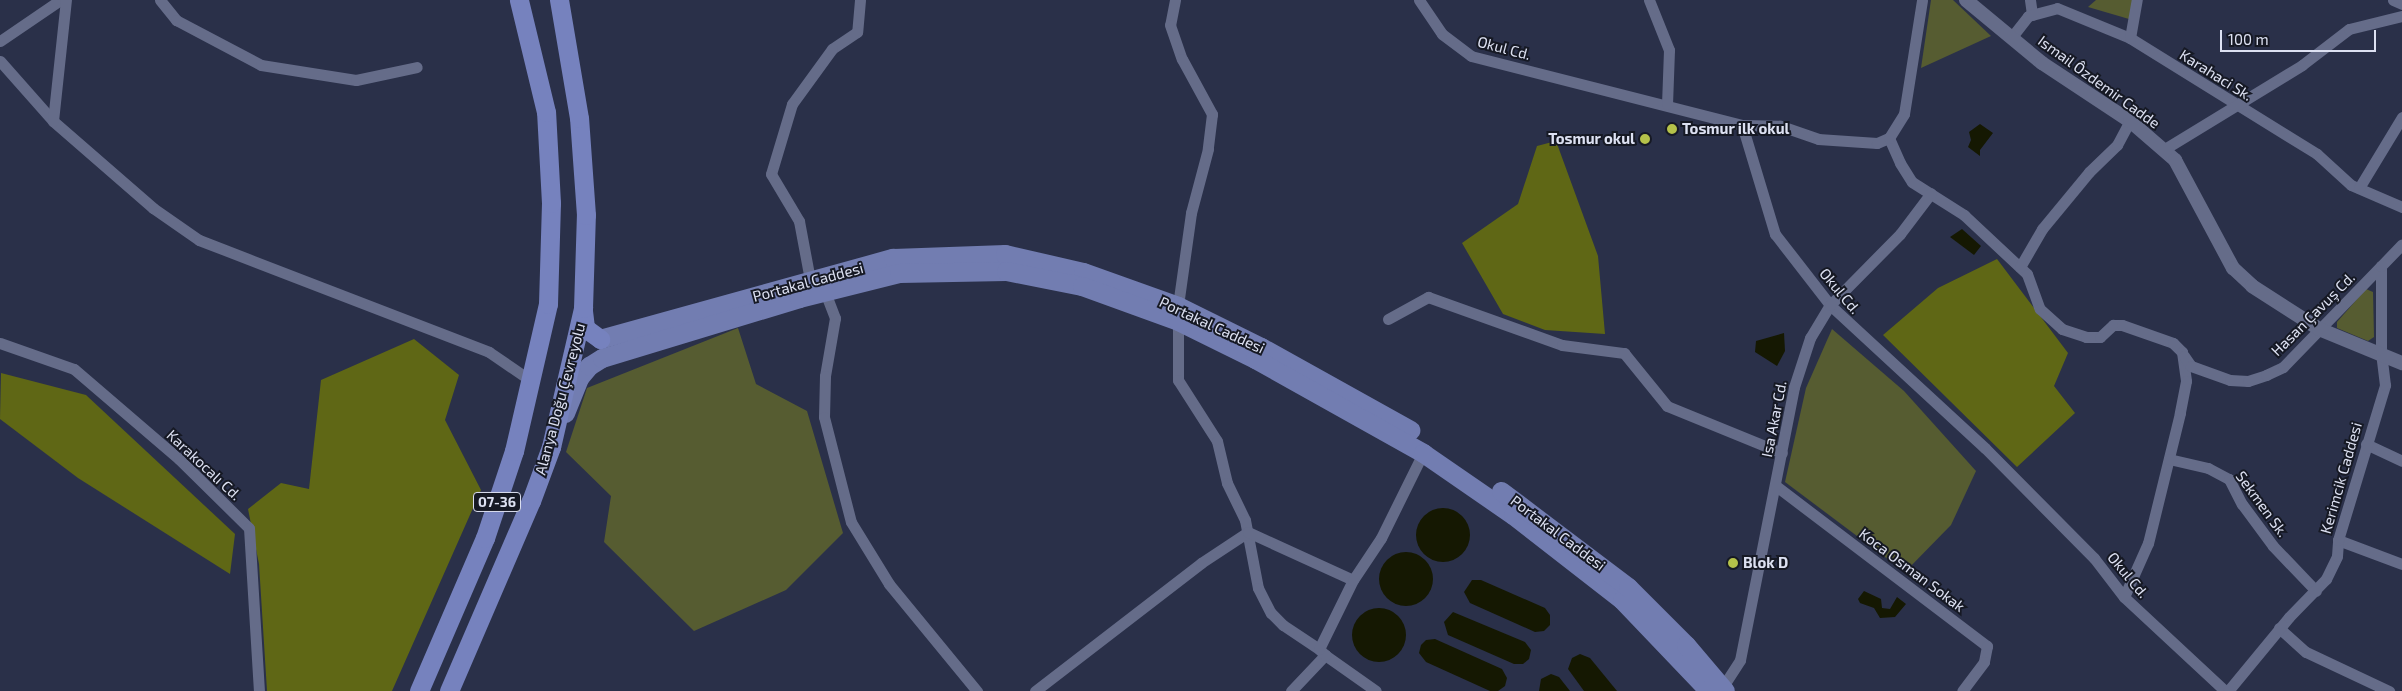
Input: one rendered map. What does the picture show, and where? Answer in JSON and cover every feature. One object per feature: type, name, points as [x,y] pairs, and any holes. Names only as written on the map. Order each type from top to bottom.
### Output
[{"type":"highway","name":"Alanya Doğu Çevreyolu","points":[[419,691],[485,538],[514,451],[548,304],[551,203],[546,112],[519,0]]},
{"type":"highway","name":"Alanya Doğu Çevreyolu","points":[[449,691],[527,510],[550,447],[583,308],[586,215],[580,128],[559,0]]},
{"type":"highway","points":[[583,308],[585,328],[600,339]]},
{"type":"main road","name":"Portakal Caddesi","points":[[600,339],[641,330],[810,280],[893,258],[1005,254],[1083,272],[1178,314],[1335,388],[1563,535],[1628,587],[1686,645],[1719,690]]},
{"type":"main road","name":"Portakal Caddesi","points":[[550,447],[579,378],[588,366],[602,358],[899,272],[1006,271],[1082,286],[1178,314]]},
{"type":"street","points":[[0,41],[60,0]]},
{"type":"street","points":[[53,121],[66,0]]},
{"type":"street","points":[[160,0],[176,20],[261,66],[356,80],[417,67]]},
{"type":"street","points":[[860,0],[857,32],[832,49],[792,104],[771,174],[799,221],[810,280],[825,292],[835,318],[826,376],[824,417],[852,522],[889,584],[977,691]]},
{"type":"street","points":[[1175,0],[1170,25],[1182,59],[1212,114],[1208,149],[1191,213],[1178,314],[1178,380],[1217,441],[1227,482],[1248,532],[1258,588],[1271,613],[1376,691]]},
{"type":"street","name":"Okul Cd.","points":[[1419,0],[1442,34],[1471,56],[1667,104],[1742,125],[1747,151],[1775,234],[1830,305],[1985,448],[2094,558],[2124,596],[2227,691]]},
{"type":"street","points":[[1649,0],[1669,50],[1667,104]]},
{"type":"street","points":[[1742,125],[1781,126],[1818,139],[1877,143],[1889,138],[1904,114],[1922,0]]},
{"type":"street","name":"Ismail Ôzdemir Cadde","points":[[1966,0],[2042,62],[2130,121],[2175,160],[2233,268],[2252,286],[2319,329],[2402,363]]},
{"type":"street","points":[[2012,38],[2032,15],[2030,0]]},
{"type":"street","points":[[2130,38],[2137,0]]},
{"type":"street","points":[[2393,0],[2402,4]]},
{"type":"street","name":"Karahaci Sk.","points":[[2032,15],[2057,8],[2130,38],[2233,104],[2317,154],[2359,188],[2402,207]]},
{"type":"street","points":[[2163,150],[2233,104],[2302,65],[2349,29],[2402,16]]},
{"type":"street","points":[[0,61],[53,121],[153,208],[199,240],[489,352],[530,380]]},
{"type":"street","points":[[2359,188],[2402,117]]},
{"type":"street","points":[[2020,267],[2042,228],[2088,172],[2117,145],[2130,121]]},
{"type":"street","name":"Hasan Çavuş Cd.","points":[[1889,138],[1900,163],[1912,182],[1964,215],[2020,267],[2027,274],[2040,309],[2062,329],[2086,337],[2100,336],[2113,325],[2122,324],[2173,343],[2182,352],[2191,366],[2230,380],[2248,382],[2283,366],[2381,266]]},
{"type":"street","name":"Isa Akar Cd.","points":[[1719,690],[1740,660],[1776,486],[1794,387],[1810,338],[1830,305],[1900,234],[1931,193]]},
{"type":"street","points":[[2381,266],[2402,244]]},
{"type":"street","name":"Kerimcik Caddesi","points":[[2227,691],[2280,628],[2316,591],[2338,556],[2338,540],[2385,385],[2381,354],[2381,266]]},
{"type":"street","points":[[1388,319],[1428,297],[1562,345],[1624,353],[1667,406],[1782,453]]},
{"type":"street","name":"Karakocalı Cd.","points":[[0,343],[74,369],[179,459],[249,528],[258,691]]},
{"type":"street","points":[[2124,596],[2148,543],[2169,459],[2186,381],[2182,352]]},
{"type":"street","points":[[2366,444],[2402,461]]},
{"type":"street","points":[[1291,691],[1322,652],[1353,580],[1381,538],[1426,448]]},
{"type":"street","name":"Sekmen Sk.","points":[[2169,459],[2208,468],[2229,479],[2242,504],[2273,546],[2316,591]]},
{"type":"street","name":"Koca Osman Sokak","points":[[1776,486],[1987,646],[1984,662],[1962,691]]},
{"type":"street","points":[[1248,532],[1353,580]]},
{"type":"street","points":[[1035,691],[1201,563],[1248,532]]},
{"type":"street","points":[[2338,540],[2402,564]]},
{"type":"street","points":[[2280,628],[2306,652],[2389,691]]},
{"type":"green space","points":[[1931,0],[1953,0],[1991,36],[1921,68]]},
{"type":"green space","points":[[2096,0],[2133,0],[2129,19],[2088,7]]},
{"type":"green space","points":[[1556,141],[1598,256],[1605,334],[1545,330],[1503,314],[1462,243],[1518,204],[1537,146]]},
{"type":"green space","points":[[1997,259],[2068,353],[2054,386],[2075,413],[2017,467],[1883,335],[1938,288]]},
{"type":"green space","points":[[2366,289],[2373,292],[2374,337],[2368,341],[2337,328],[2337,322]]},
{"type":"green space","points":[[738,328],[756,384],[807,411],[843,533],[786,590],[694,631],[604,542],[611,496],[566,452],[587,388]]},
{"type":"green space","points":[[1832,329],[1904,391],[1976,471],[1951,525],[1905,572],[1785,482],[1806,388]]},
{"type":"green space","points":[[414,339],[459,375],[445,420],[481,490],[392,691],[267,691],[259,564],[248,509],[281,483],[309,489],[321,380]]},
{"type":"green space","points":[[1,373],[86,395],[235,534],[230,574],[78,478],[0,419]]},
{"type":"shaded area","points":[[1980,124],[1993,133],[1980,150],[1980,156],[1968,147],[1971,140],[1969,132]]},
{"type":"shaded area","points":[[1962,229],[1981,246],[1974,255],[1950,237]]},
{"type":"shaded area","points":[[1784,333],[1785,351],[1777,366],[1755,352],[1756,341]]},
{"type":"shaded area","points":[[1443,508],[1453,510],[1462,516],[1468,525],[1470,535],[1468,545],[1462,554],[1453,560],[1443,562],[1433,560],[1424,554],[1418,545],[1416,535],[1418,525],[1424,516],[1433,510]]},
{"type":"shaded area","points":[[1406,552],[1416,554],[1425,560],[1431,569],[1433,579],[1431,589],[1425,598],[1416,604],[1406,606],[1396,604],[1387,598],[1381,589],[1379,579],[1381,569],[1387,560],[1396,554]]},
{"type":"shaded area","points":[[1472,580],[1481,580],[1545,608],[1550,615],[1550,625],[1544,631],[1535,632],[1470,603],[1464,592]]},
{"type":"shaded area","points":[[1864,591],[1881,599],[1882,608],[1890,609],[1897,597],[1906,604],[1895,617],[1880,618],[1874,608],[1860,603],[1858,599]]},
{"type":"shaded area","points":[[1379,608],[1389,610],[1398,616],[1404,625],[1406,635],[1404,645],[1398,654],[1389,660],[1379,662],[1369,660],[1360,654],[1354,645],[1352,635],[1354,625],[1360,616],[1369,610]]},
{"type":"shaded area","points":[[1453,612],[1525,642],[1531,650],[1529,659],[1523,664],[1514,664],[1448,635],[1444,622]]},
{"type":"shaded area","points":[[1435,639],[1502,669],[1507,678],[1505,686],[1498,691],[1490,691],[1426,662],[1419,653],[1421,645],[1426,640]]},
{"type":"shaded area","points":[[1580,654],[1590,658],[1617,691],[1584,691],[1568,669],[1572,658]]},
{"type":"shaded area","points":[[1551,674],[1559,677],[1570,691],[1539,691],[1541,679]]},
{"type":"place","name":"Tosmur ilk okul","points":[[1672,129]]},
{"type":"place","name":"Tosmur okul","points":[[1645,139]]},
{"type":"place","name":"Blok D","points":[[1733,563]]}]
